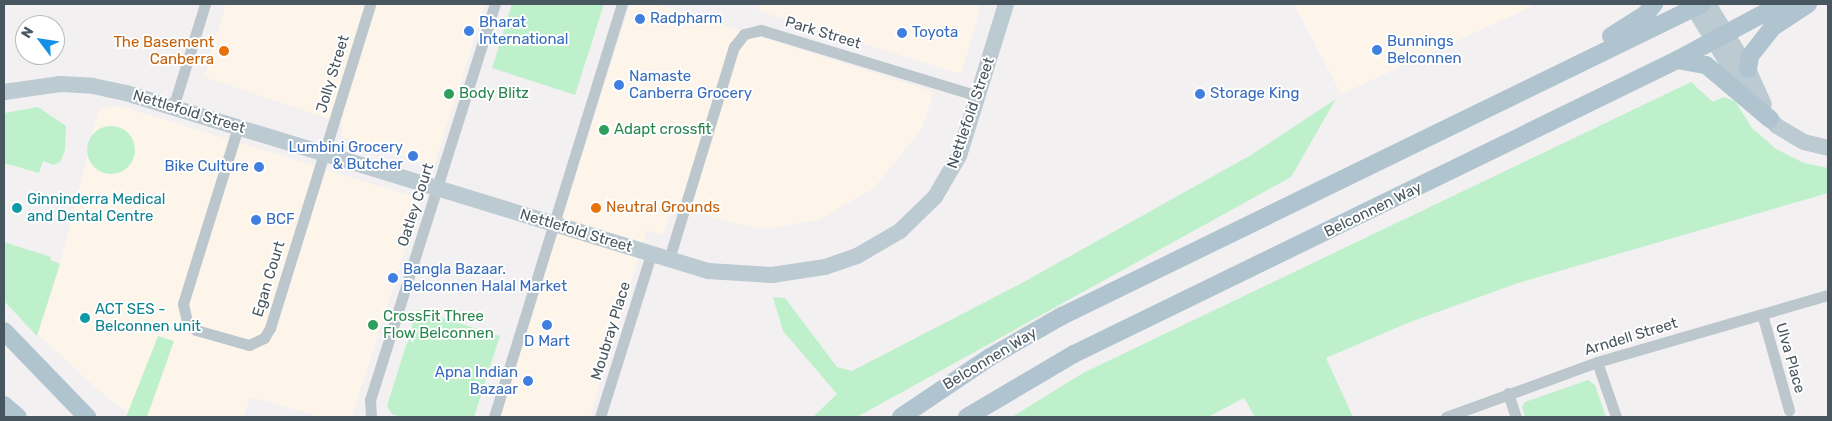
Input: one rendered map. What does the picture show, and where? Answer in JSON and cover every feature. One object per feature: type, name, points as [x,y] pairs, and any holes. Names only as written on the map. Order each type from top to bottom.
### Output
[{"type":"main road","points":[[1521,94],[1549,66],[1626,29],[1654,4]]},
{"type":"main road","name":"Belconnen Way","points":[[967,417],[1074,354],[1677,60],[1781,4]]},
{"type":"main road","points":[[1748,70],[1750,56],[1773,27],[1808,4]]},
{"type":"main road","name":"Belconnen Way","points":[[901,417],[990,357],[1062,316],[1521,94],[1699,5]]},
{"type":"main road","points":[[1677,60],[1706,65],[1770,118]]},
{"type":"main road","points":[[4,331],[87,417]]},
{"type":"main road","points":[[4,405],[18,417]]},
{"type":"street","points":[[173,108],[205,4]]},
{"type":"street","name":"Jolly Street","points":[[324,154],[370,4]]},
{"type":"street","name":"Oatley Court","points":[[371,417],[370,400],[496,4]]},
{"type":"street","points":[[494,417],[622,4]]},
{"type":"street","name":"Nettlefold Street","points":[[4,92],[40,84],[93,86],[238,127],[708,271],[772,275],[825,267],[872,248],[907,226],[935,197],[959,156],[1006,4]]},
{"type":"street","points":[[1699,5],[1720,38],[1749,98],[1770,118],[1804,142],[1828,148]]},
{"type":"street","name":"Park Street","points":[[669,259],[734,47],[744,34],[761,30],[978,96]]},
{"type":"street","points":[[1720,38],[1748,70],[1770,118]]},
{"type":"street","name":"Egan Court","points":[[238,127],[183,304],[187,322],[196,330],[239,344],[257,343],[270,328],[324,154]]},
{"type":"street","name":"Moubray Place","points":[[600,417],[651,254]]},
{"type":"street","name":"Arndell Street","points":[[1446,417],[1597,362],[1828,295]]},
{"type":"street","name":"Ulva Place","points":[[1762,314],[1789,410]]},
{"type":"street","points":[[1597,362],[1616,417]]},
{"type":"street","points":[[1508,393],[1516,417]]},
{"type":"shaded area","points":[[226,4],[485,4],[434,166],[342,137],[342,123],[204,77]]},
{"type":"shaded area","points":[[630,4],[656,4],[934,92],[921,130],[873,189],[818,220],[763,229],[728,222],[673,204],[663,235],[647,230],[590,417],[499,417]]},
{"type":"shaded area","name":"Toyota","points":[[760,4],[979,4],[979,13],[961,74],[758,11]]},
{"type":"shaded area","name":"Bunnings Belconnen","points":[[1294,4],[1529,4],[1531,7],[1341,94]]},
{"type":"shaded area","points":[[120,106],[421,199],[352,417],[321,417],[251,397],[243,417],[134,417],[98,390],[38,334],[61,260],[99,109]]},
{"type":"green space","points":[[512,4],[604,4],[575,95],[492,68]]},
{"type":"green space","points":[[1691,82],[1713,102],[1723,97],[1735,101],[1752,128],[1776,149],[1804,163],[1828,168],[1828,193],[1518,283],[1410,322],[1326,358],[1353,417],[1255,417],[1244,398],[1208,417],[1012,417],[1083,373]]},
{"type":"green space","points":[[1336,99],[1291,177],[857,417],[813,417],[837,394],[783,331],[773,297],[785,298],[837,367],[852,371],[1020,284],[1251,155]]},
{"type":"green space","points":[[38,107],[66,126],[65,150],[60,162],[54,165],[43,161],[39,173],[4,163],[4,113]]},
{"type":"green space","points":[[111,126],[120,128],[128,133],[133,141],[135,150],[133,159],[128,167],[120,172],[111,174],[102,172],[94,167],[89,159],[87,150],[89,141],[94,133],[102,128]]},
{"type":"green space","points":[[4,242],[51,257],[50,260],[60,264],[37,336],[4,301]]},
{"type":"green space","points":[[417,310],[500,336],[474,417],[401,417],[392,414],[387,406]]},
{"type":"green space","points":[[158,336],[174,341],[147,417],[126,417]]},
{"type":"green space","points":[[1588,380],[1595,385],[1606,417],[1525,417],[1522,407],[1525,402]]},
{"type":"place","name":"Radpharm","points":[[640,19]]},
{"type":"place","name":"Bharat International","points":[[469,31]]},
{"type":"place","name":"Toyota","points":[[902,33]]},
{"type":"place","name":"Bunnings Belconnen","points":[[1377,50]]},
{"type":"place","name":"The Basement Canberra","points":[[224,51]]},
{"type":"place","name":"Namaste Canberra Grocery","points":[[619,85]]},
{"type":"place","name":"Body Blitz","points":[[449,94]]},
{"type":"place","name":"Storage King","points":[[1200,94]]},
{"type":"place","name":"Adapt crossfit","points":[[604,130]]},
{"type":"place","name":"Lumbini Grocery & Butcher","points":[[413,156]]},
{"type":"place","name":"Bike Culture","points":[[259,167]]},
{"type":"place","name":"Ginninderra Medical and Dental Centre","points":[[17,208]]},
{"type":"place","name":"Neutral Grounds","points":[[596,208]]},
{"type":"place","name":"BCF","points":[[256,220]]},
{"type":"place","name":"Bangla Bazaar. Belconnen Halal Market","points":[[393,278]]},
{"type":"place","name":"ACT SES - Belconnen unit","points":[[85,318]]},
{"type":"place","name":"CrossFit Three Flow Belconnen","points":[[373,325]]},
{"type":"place","name":"D Mart","points":[[547,325]]},
{"type":"place","name":"Apna Indian Bazaar","points":[[528,381]]}]
